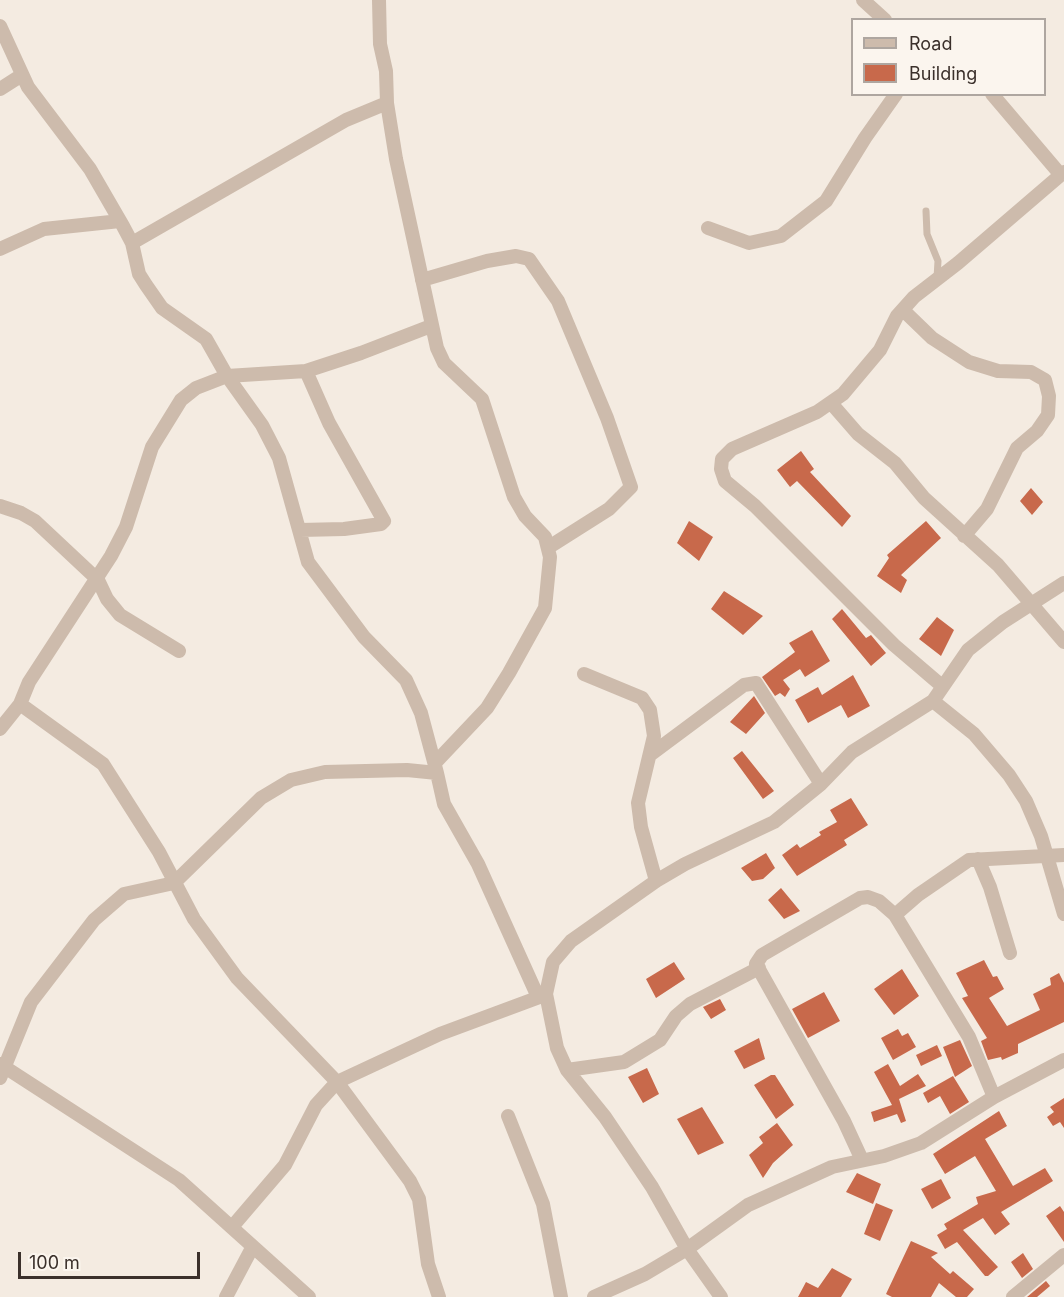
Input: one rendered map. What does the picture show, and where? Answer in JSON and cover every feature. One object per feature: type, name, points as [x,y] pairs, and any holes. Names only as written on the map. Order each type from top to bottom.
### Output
[{"type":"street","points":[[309,1297],[179,1180],[2,1070],[32,1002],[94,921],[124,894],[174,883],[261,798],[291,780],[325,772],[436,768],[497,695],[545,608],[550,569],[549,547],[541,530],[525,516],[514,497],[482,399],[444,363],[431,326],[402,195],[387,103],[386,71],[380,44],[379,0]]},
{"type":"street","points":[[864,0],[883,18]]},
{"type":"street","points":[[0,26],[22,75],[85,162],[120,221],[132,243],[139,274],[162,308],[206,339],[227,376],[262,425],[279,458],[308,562],[364,638],[406,680],[411,690],[436,768],[444,804],[478,864],[542,996],[557,1048],[567,1070],[605,1117],[652,1187],[687,1249],[721,1297]]},
{"type":"street","points":[[0,89],[22,75]]},
{"type":"street","points":[[708,228],[749,243],[781,236],[826,201],[865,138],[895,96]]},
{"type":"street","points":[[942,686],[894,645],[723,477],[722,459],[732,449],[831,403],[843,394],[880,350],[903,309],[1062,173],[994,96]]},
{"type":"street","points":[[132,243],[346,120],[387,103]]},
{"type":"street","points":[[0,249],[44,229],[120,221]]},
{"type":"street","points":[[422,280],[487,261],[516,256],[529,259],[558,301],[607,418],[631,487],[609,509],[549,547]]},
{"type":"street","points":[[903,309],[932,338],[969,362],[998,371],[1031,372],[1045,380],[1049,396],[1048,415],[1037,430],[1017,448],[987,509],[964,536]]},
{"type":"street","points":[[0,729],[20,704],[29,682],[49,650],[98,580],[126,527],[152,447],[164,424],[182,400],[196,388],[227,376],[306,371],[362,353],[431,326]]},
{"type":"street","points":[[300,530],[344,529],[381,524],[384,521],[329,423],[306,371]]},
{"type":"street","points":[[831,403],[858,434],[895,463],[924,498],[998,565],[1064,642]]},
{"type":"street","points":[[0,505],[35,521],[98,580],[107,599],[120,615],[179,651]]},
{"type":"street","points":[[542,996],[553,962],[571,941],[656,881],[685,864],[774,822],[821,784],[852,752],[933,701],[968,650],[1003,622],[1064,583]]},
{"type":"street","points":[[584,674],[631,692],[646,703],[654,720],[650,755],[638,803],[641,827],[656,881]]},
{"type":"street","points":[[650,755],[744,685],[756,683],[821,784]]},
{"type":"street","points":[[933,701],[963,724],[1009,775],[1035,819],[1064,914]]},
{"type":"street","points":[[20,704],[103,764],[138,817],[194,919],[237,978],[337,1082],[410,1181],[419,1199],[428,1264],[439,1297]]},
{"type":"street","points":[[895,915],[962,862],[978,859],[1064,855]]},
{"type":"street","points":[[978,859],[990,887],[1010,953]]},
{"type":"street","points":[[862,1160],[844,1121],[759,968],[757,959],[860,898],[868,897],[879,901],[895,915],[969,1037],[994,1097]]},
{"type":"street","points":[[567,1070],[624,1062],[660,1040],[676,1016],[690,1004],[759,968]]},
{"type":"street","points":[[232,1227],[285,1165],[316,1105],[337,1082],[440,1034],[542,996]]},
{"type":"street","points":[[594,1297],[645,1274],[687,1249],[748,1205],[803,1178],[862,1160],[884,1156],[921,1143],[994,1097],[1064,1060]]},
{"type":"street","points":[[507,1116],[543,1204],[561,1297]]},
{"type":"street","points":[[226,1297],[252,1248]]},
{"type":"street","points":[[1013,1297],[1064,1255]]},
{"type":"lane","points":[[926,211],[927,234],[938,261],[937,278]]},
{"type":"building","points":[[801,451],[814,469],[810,472],[851,516],[842,527],[797,481],[790,487],[777,470]]},
{"type":"building","points":[[1031,488],[1043,502],[1032,515],[1020,501]]},
{"type":"building","points":[[689,521],[713,537],[699,561],[677,543]]},
{"type":"building","points":[[926,521],[941,538],[901,575],[907,580],[901,593],[877,576],[889,558],[887,555]]},
{"type":"building","points":[[724,591],[763,616],[743,635],[711,609]]},
{"type":"building","points":[[842,609],[866,638],[871,635],[886,653],[871,666],[832,619]]},
{"type":"building","points":[[937,617],[954,630],[941,656],[919,639]]},
{"type":"building","points":[[812,630],[830,661],[805,677],[800,669],[783,680],[790,689],[785,697],[780,693],[775,696],[762,677],[795,652],[789,643]]},
{"type":"building","points":[[853,675],[870,706],[848,718],[841,705],[808,723],[795,700],[818,687],[822,695]]},
{"type":"building","points":[[754,696],[765,713],[746,734],[730,722]]},
{"type":"building","points":[[742,751],[774,791],[763,799],[733,758]]},
{"type":"building","points":[[851,798],[868,825],[844,840],[847,845],[797,876],[782,855],[797,844],[800,848],[821,835],[819,832],[837,822],[830,810]]},
{"type":"building","points":[[766,853],[775,868],[763,879],[752,881],[741,868]]},
{"type":"building","points":[[781,888],[800,911],[784,919],[768,900]]},
{"type":"building","points":[[984,960],[993,977],[997,976],[1004,989],[989,998],[1007,1026],[1040,1010],[1033,994],[1051,985],[1050,978],[1059,973],[1064,983],[1064,1022],[1018,1044],[1018,1053],[1002,1060],[1001,1057],[988,1060],[981,1041],[987,1038],[962,998],[968,996],[956,973]]},
{"type":"building","points":[[674,962],[685,979],[656,998],[646,979]]},
{"type":"building","points":[[902,969],[919,996],[894,1015],[874,989]]},
{"type":"building","points":[[824,992],[840,1021],[808,1038],[792,1009]]},
{"type":"building","points":[[720,999],[726,1010],[711,1019],[703,1007]]},
{"type":"building","points":[[898,1029],[902,1036],[908,1033],[916,1047],[893,1060],[881,1038]]},
{"type":"building","points":[[759,1038],[765,1059],[744,1069],[734,1051]]},
{"type":"building","points":[[960,1040],[972,1066],[955,1077],[943,1047]]},
{"type":"building","points":[[937,1045],[942,1056],[921,1066],[916,1055]]},
{"type":"building","points":[[888,1064],[900,1086],[918,1074],[926,1086],[899,1099],[906,1121],[901,1123],[897,1114],[874,1122],[871,1112],[892,1105],[874,1072]]},
{"type":"building","points":[[647,1068],[659,1094],[643,1103],[628,1077]]},
{"type":"building","points":[[775,1075],[794,1105],[776,1119],[754,1085]]},
{"type":"building","points":[[953,1076],[969,1102],[950,1114],[940,1096],[928,1103],[923,1093]]},
{"type":"building","points":[[1064,1098],[1064,1128],[1060,1122],[1053,1126],[1047,1117],[1054,1112],[1050,1107]]},
{"type":"building","points":[[702,1107],[724,1143],[698,1155],[677,1119]]},
{"type":"building","points":[[999,1111],[1007,1126],[985,1139],[1013,1186],[1045,1168],[1053,1181],[1001,1212],[1010,1224],[995,1235],[983,1218],[963,1230],[998,1267],[985,1276],[957,1242],[945,1249],[937,1235],[947,1229],[944,1224],[978,1204],[976,1197],[996,1191],[975,1156],[945,1174],[933,1154]]},
{"type":"building","points":[[777,1123],[793,1145],[773,1163],[763,1178],[749,1155],[763,1143],[759,1137]]},
{"type":"building","points":[[857,1173],[881,1184],[873,1204],[846,1192]]},
{"type":"building","points":[[941,1179],[951,1198],[932,1209],[921,1189]]},
{"type":"building","points":[[876,1203],[893,1210],[880,1241],[864,1234]]},
{"type":"building","points":[[1060,1206],[1064,1212],[1064,1242],[1046,1216]]},
{"type":"building","points":[[911,1241],[938,1253],[931,1257],[950,1274],[953,1271],[974,1289],[967,1297],[956,1297],[939,1283],[931,1297],[892,1297],[886,1294]]},
{"type":"building","points":[[1023,1253],[1033,1269],[1022,1278],[1011,1262]]},
{"type":"building","points":[[832,1268],[852,1279],[841,1297],[798,1297],[806,1282],[818,1288]]},
{"type":"building","points":[[1046,1281],[1050,1286],[1037,1297],[1027,1297]]}]
